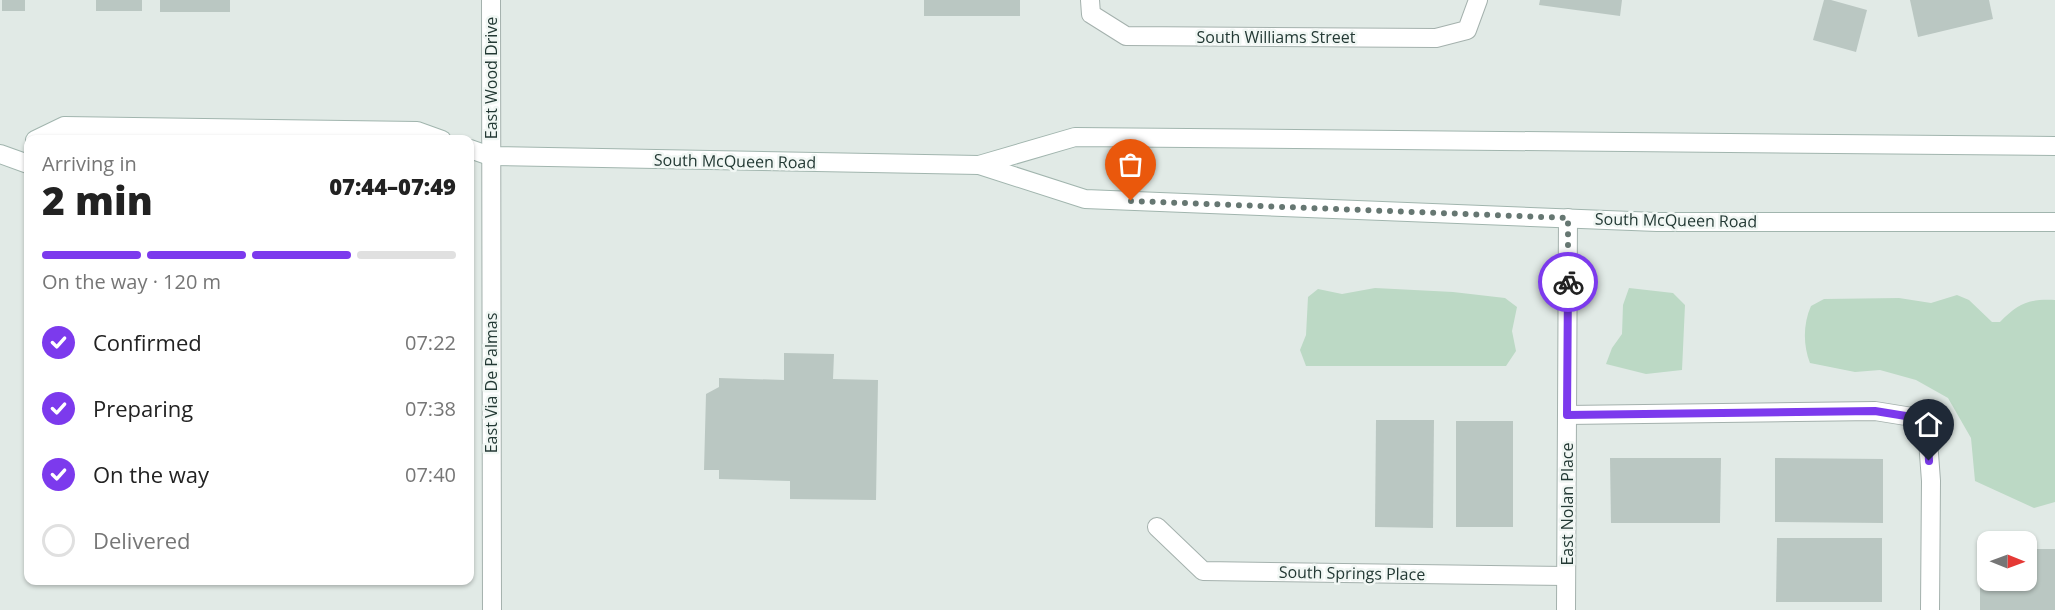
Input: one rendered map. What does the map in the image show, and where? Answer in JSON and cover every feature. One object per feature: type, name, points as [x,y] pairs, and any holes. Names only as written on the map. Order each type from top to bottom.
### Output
[{"type":"main road","name":"East Wood Drive","points":[[490,156],[491,0]]},
{"type":"main road","name":"South Williams Street","points":[[1091,7],[1126,36],[1436,38],[1467,30],[1478,0]]},
{"type":"main road","points":[[45,135],[64,126],[417,131],[428,135]]},
{"type":"main road","name":"South McQueen Road","points":[[979,165],[1076,137],[2055,146]]},
{"type":"main road","points":[[2,154],[24,145]]},
{"type":"main road","name":"South McQueen Road","points":[[474,150],[490,156],[979,165],[1085,199],[1657,222],[2055,222]]},
{"type":"main road","points":[[2,154],[24,163]]},
{"type":"main road","name":"South McQueen Road","points":[[474,163],[490,156]]},
{"type":"main road","name":"East Via De Palmas","points":[[490,156],[492,610]]},
{"type":"main road","name":"East Nolan Place","points":[[1566,610],[1568,218]]},
{"type":"main road","points":[[1567,415],[1875,411],[1912,417],[1928,440],[1931,481],[1930,610]]},
{"type":"main road","name":"South Springs Place","points":[[1156,527],[1203,571],[1566,576]]},
{"type":"green space","points":[[1375,288],[1453,292],[1505,298],[1517,307],[1512,331],[1516,351],[1506,366],[1306,366],[1300,350],[1306,335],[1308,297],[1318,289],[1342,294]]},
{"type":"green space","points":[[1629,288],[1673,293],[1685,305],[1682,370],[1646,374],[1606,364],[1612,348],[1622,334],[1623,305]]},
{"type":"green space","points":[[1957,295],[1969,300],[1992,322],[2000,322],[2024,304],[2038,300],[2055,300],[2055,502],[2034,508],[1975,481],[1971,438],[1948,398],[1916,380],[1880,370],[1855,372],[1810,363],[1805,342],[1806,320],[1811,306],[1824,299],[1899,298],[1931,303]]},
{"type":"building","points":[[2,0],[25,0],[25,11],[2,11]]},
{"type":"building","points":[[96,0],[142,0],[142,11],[96,11]]},
{"type":"building","points":[[160,0],[230,0],[230,12],[160,12]]},
{"type":"building","points":[[924,0],[1020,0],[1020,16],[924,16]]},
{"type":"building","points":[[1540,0],[1622,0],[1620,16],[1539,5]]},
{"type":"building","points":[[1824,0],[1867,10],[1856,52],[1813,40]]},
{"type":"building","points":[[1910,0],[1989,0],[1993,19],[1918,37]]},
{"type":"building","points":[[784,353],[834,354],[833,379],[878,380],[876,500],[790,499],[790,481],[719,479],[719,470],[704,470],[706,394],[719,387],[719,378],[784,380]]},
{"type":"building","points":[[1376,420],[1434,420],[1433,528],[1375,527]]},
{"type":"building","points":[[1456,421],[1513,421],[1513,527],[1456,527]]},
{"type":"building","points":[[1610,458],[1721,458],[1720,523],[1611,523]]},
{"type":"building","points":[[1775,458],[1883,459],[1883,523],[1775,522]]},
{"type":"building","points":[[1777,538],[1882,538],[1882,602],[1776,602]]},
{"type":"building","points":[[2037,549],[2055,549],[2055,610],[1980,610],[1980,591],[2037,591]]},
{"type":"way so far","points":[[1131,201],[1568,218],[1568,282]]},
{"type":"route","points":[[1568,282],[1567,415],[1875,411],[1912,417],[1928,440],[1929,461]]}]
